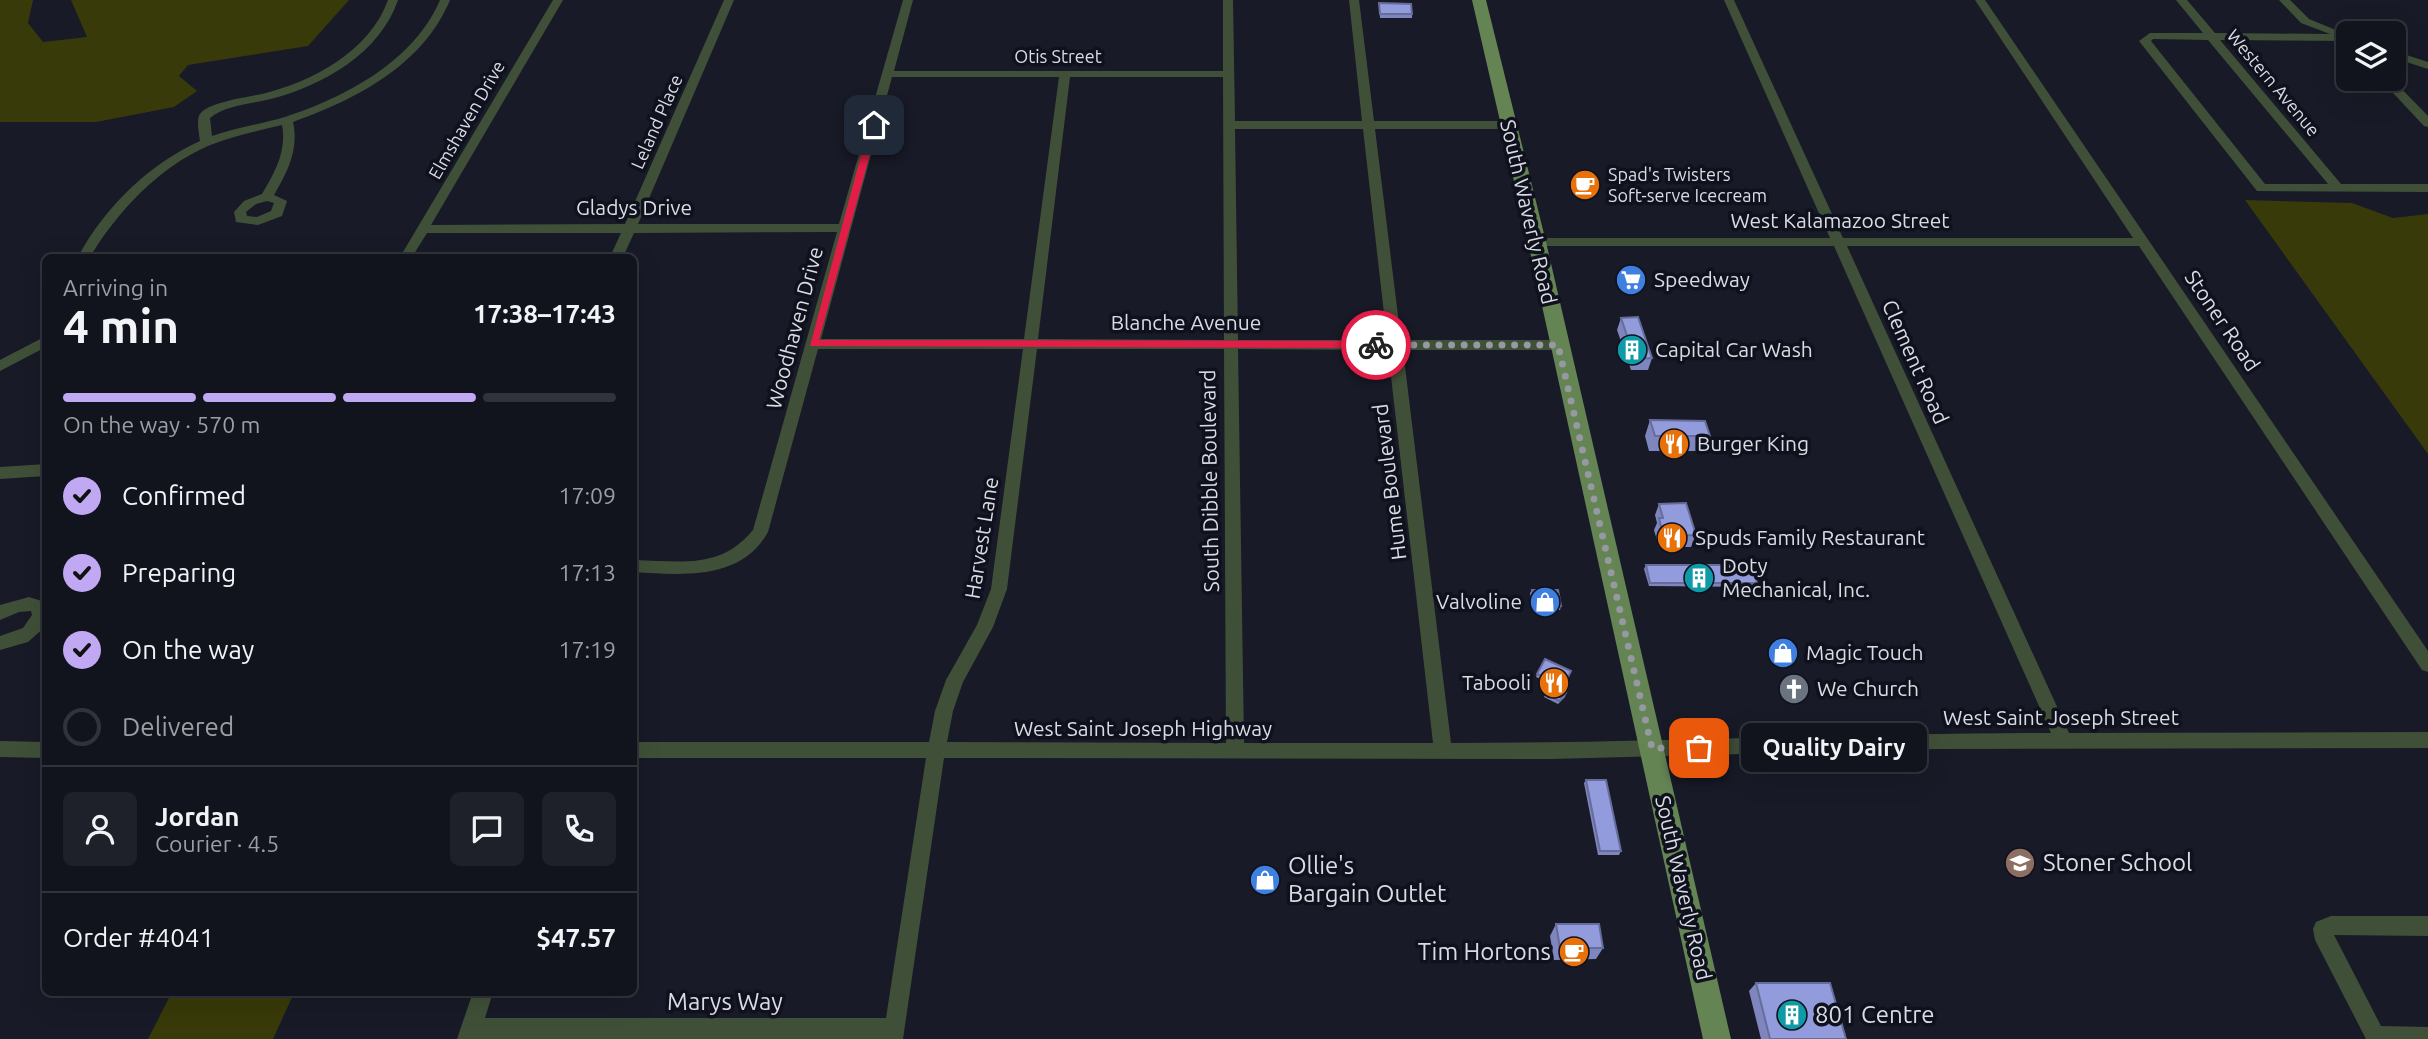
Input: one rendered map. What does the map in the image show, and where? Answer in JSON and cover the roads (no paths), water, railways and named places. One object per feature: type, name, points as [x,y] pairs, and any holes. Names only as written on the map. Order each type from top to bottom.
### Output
[{"type":"main road","name":"South Waverly Road","points":[[1479,0],[1537,242],[1558,345],[1717,1039]]},
{"type":"street","points":[[206,142],[206,114],[295,88],[355,55],[387,19],[393,0]]},
{"type":"street","points":[[86,254],[146,180],[174,159],[206,142],[287,120],[340,97],[401,59],[428,32],[445,0]]},
{"type":"street","name":"Elmshaven Drive","points":[[408,254],[558,0]]},
{"type":"street","name":"Leland Place","points":[[618,254],[729,0]]},
{"type":"street","name":"Woodhaven Drive","points":[[637,566],[706,567],[738,557],[751,547],[760,532],[908,0]]},
{"type":"street","name":"South Dibble Boulevard","points":[[1228,0],[1229,344],[1235,751]]},
{"type":"street","name":"Hume Boulevard","points":[[1354,0],[1443,751]]},
{"type":"street","name":"Clement Road","points":[[1730,0],[2064,741]]},
{"type":"street","name":"Stoner Road","points":[[1980,0],[2428,665]]},
{"type":"street","name":"Western Avenue","points":[[2181,0],[2338,188]]},
{"type":"street","points":[[2284,0],[2305,21],[2336,33]]},
{"type":"street","points":[[2336,38],[2150,36],[2145,41],[2261,188],[2428,188]]},
{"type":"street","points":[[2406,58],[2428,66]]},
{"type":"street","name":"Otis Street","points":[[888,74],[1228,74]]},
{"type":"street","name":"Harvest Lane","points":[[894,1034],[936,751],[948,695],[985,627],[999,589],[1065,74]]},
{"type":"street","points":[[2397,91],[2428,123]]},
{"type":"street","points":[[267,197],[287,160],[290,138],[287,120]]},
{"type":"street","points":[[1229,125],[1508,125]]},
{"type":"street","name":"Gladys Drive","points":[[423,229],[845,228]]},
{"type":"street","name":"West Kalamazoo Street","points":[[1537,242],[2143,242]]},
{"type":"street","points":[[0,366],[42,343]]},
{"type":"street","name":"Blanche Avenue","points":[[813,344],[1558,345]]},
{"type":"street","points":[[0,473],[42,470]]},
{"type":"street","points":[[0,613],[28,603],[39,607],[41,612],[41,618],[32,631],[14,641],[0,643]]},
{"type":"street","name":"West Saint Joseph Street","points":[[1652,748],[2064,741],[2428,740]]},
{"type":"street","name":"West Saint Joseph Highway","points":[[637,750],[1443,751],[1652,748]]},
{"type":"street","points":[[0,749],[42,750]]},
{"type":"street","points":[[2428,926],[2331,925],[2323,929],[2325,940],[2376,1038],[2428,1037]]},
{"type":"street","points":[[469,1033],[482,996]]},
{"type":"street","name":"Marys Way","points":[[469,1033],[894,1034]]},
{"type":"place","name":"Spad's Twisters Soft-serve Icecream","points":[[1585,185]]},
{"type":"place","name":"Speedway","points":[[1631,280]]},
{"type":"place","name":"Capital Car Wash","points":[[1632,350]]},
{"type":"place","name":"Burger King","points":[[1674,444]]},
{"type":"place","name":"Spuds Family Restaurant","points":[[1672,538]]},
{"type":"place","name":"Doty Mechanical, Inc.","points":[[1699,578]]},
{"type":"place","name":"Valvoline","points":[[1545,602]]},
{"type":"place","name":"Magic Touch","points":[[1783,653]]},
{"type":"place","name":"Tabooli","points":[[1554,683]]},
{"type":"place","name":"We Church","points":[[1794,689]]},
{"type":"place","name":"Quality Dairy","points":[[1699,748]]},
{"type":"place","name":"Stoner School","points":[[2020,863]]},
{"type":"place","name":"Ollie's Bargain Outlet","points":[[1265,880]]},
{"type":"place","name":"Tim Hortons","points":[[1574,952]]},
{"type":"place","name":"801 Centre","points":[[1792,1015]]}]
